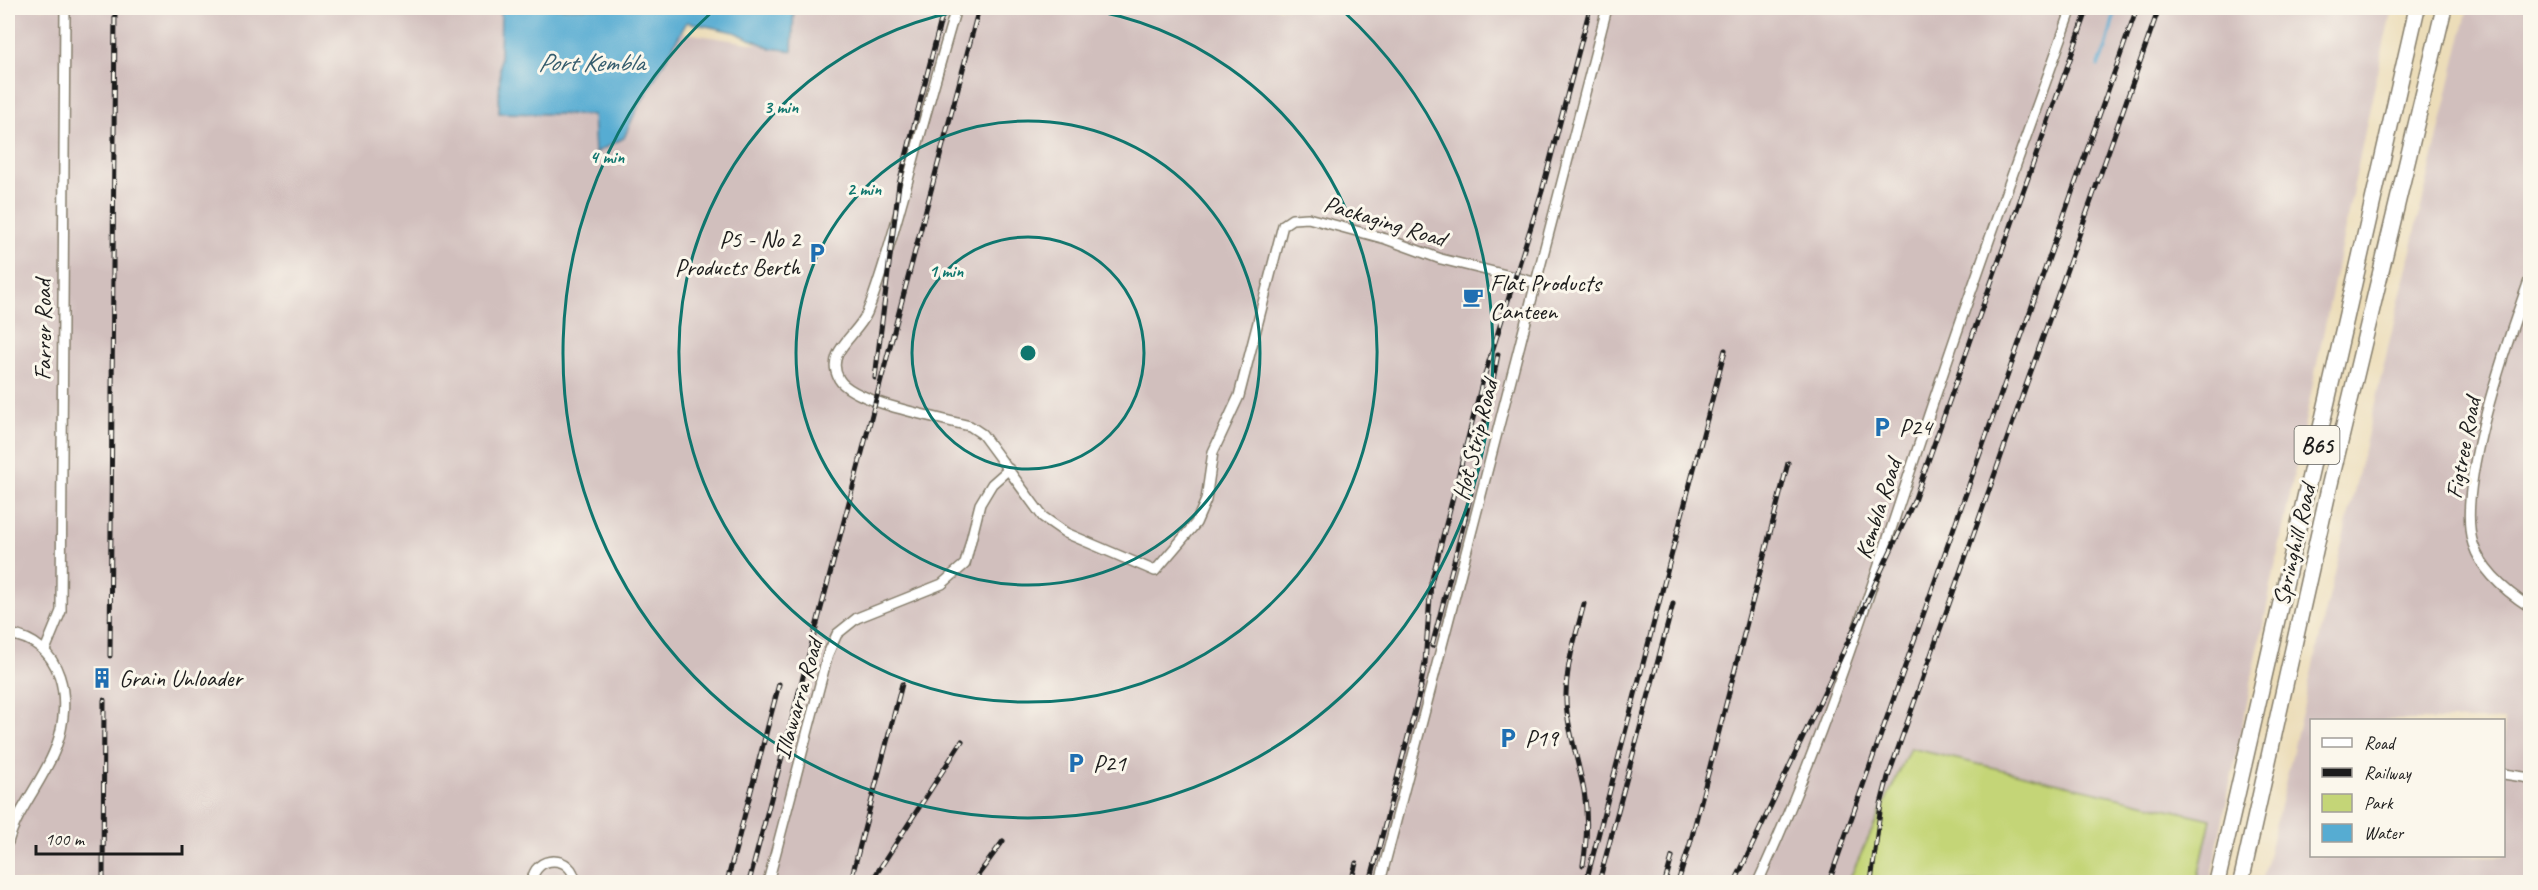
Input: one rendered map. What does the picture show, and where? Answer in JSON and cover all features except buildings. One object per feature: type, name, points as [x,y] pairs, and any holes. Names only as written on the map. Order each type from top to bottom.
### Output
[{"type":"main road","name":"Springhill Road","points":[[2217,882],[2417,8]]},
{"type":"main road","name":"Springhill Road","points":[[2241,882],[2329,488],[2444,8]]},
{"type":"street","name":"Farrer Road","points":[[45,650],[60,611],[65,8]]},
{"type":"street","points":[[956,8],[893,232],[867,312],[855,334],[838,352],[835,365],[841,381],[852,392],[876,401],[970,426],[982,434],[1010,469]]},
{"type":"street","name":"Hot Strip Road","points":[[1380,882],[1466,559],[1534,282],[1607,8]]},
{"type":"street","name":"Kembla Road","points":[[1758,882],[1796,799],[1855,639],[1937,390],[2072,8]]},
{"type":"street","name":"Packaging Road","points":[[1010,469],[1043,517],[1066,533],[1155,571],[1202,513],[1213,452],[1239,396],[1283,225],[1292,219],[1308,218],[1386,239],[1441,259],[1534,282]]},
{"type":"street","name":"Figtree Road","points":[[2530,278],[2493,393],[2483,432],[2469,508],[2473,545],[2483,565],[2511,595],[2530,608]]},
{"type":"street","name":"Illawarra Road","points":[[768,882],[828,654],[837,634],[857,618],[942,584],[965,564],[980,504],[993,484],[1010,469]]},
{"type":"street","points":[[8,634],[25,637],[45,650],[57,667],[63,693],[63,722],[56,748],[8,842]]},
{"type":"street","points":[[2505,774],[2530,778]]},
{"type":"street","points":[[532,882],[534,872],[540,865],[554,860],[570,868],[575,882]]},
{"type":"shaded area","points":[[8,8],[527,8],[756,44],[754,8],[2392,8],[2210,882],[8,882]]},
{"type":"shaded area","points":[[2468,8],[2530,8],[2530,882],[2262,882]]},
{"type":"green space","points":[[1910,748],[2211,819],[2197,882],[1848,882]]},
{"type":"water","name":"Port Kembla","points":[[501,8],[794,8],[792,51],[771,48],[734,32],[687,22],[635,113],[624,138],[595,153],[593,115],[499,113]]},
{"type":"waterway","points":[[2098,66],[2106,48],[2116,8]]},
{"type":"railway","points":[[110,656],[115,8]]},
{"type":"railway","points":[[875,378],[899,184],[944,8]]},
{"type":"railway","points":[[749,882],[979,8]]},
{"type":"railway","points":[[1419,694],[1425,663],[1431,583],[1481,387],[1542,191],[1590,8]]},
{"type":"railway","points":[[1735,882],[1914,501],[2088,8]]},
{"type":"railway","points":[[1829,882],[2137,8]]},
{"type":"railway","points":[[1871,882],[1881,804],[1888,777],[2159,8]]},
{"type":"railway","points":[[1586,882],[1725,350]]},
{"type":"railway","points":[[1432,646],[1469,503],[1498,354]]},
{"type":"railway","points":[[1678,882],[1690,844],[1788,463]]},
{"type":"railway","points":[[1583,865],[1586,828],[1585,800],[1567,713],[1566,685],[1570,658],[1584,604]]},
{"type":"railway","points":[[1599,882],[1673,604]]},
{"type":"railway","points":[[727,882],[779,684]]},
{"type":"railway","points":[[852,876],[902,684]]},
{"type":"railway","points":[[1370,882],[1421,687]]},
{"type":"railway","points":[[103,882],[104,700]]},
{"type":"railway","points":[[871,882],[962,741]]},
{"type":"railway","points":[[973,882],[1003,841]]},
{"type":"railway","points":[[1665,882],[1672,857]]},
{"type":"railway","points":[[1351,882],[1356,863]]},
{"type":"place","name":"P5 - No 2 Products Berth","points":[[817,253]]},
{"type":"place","name":"Flat Products Canteen","points":[[1473,297]]},
{"type":"place","name":"P24","points":[[1882,427]]},
{"type":"place","name":"Grain Unloader","points":[[102,678]]},
{"type":"place","name":"P19","points":[[1508,738]]},
{"type":"place","name":"P21","points":[[1076,763]]}]
